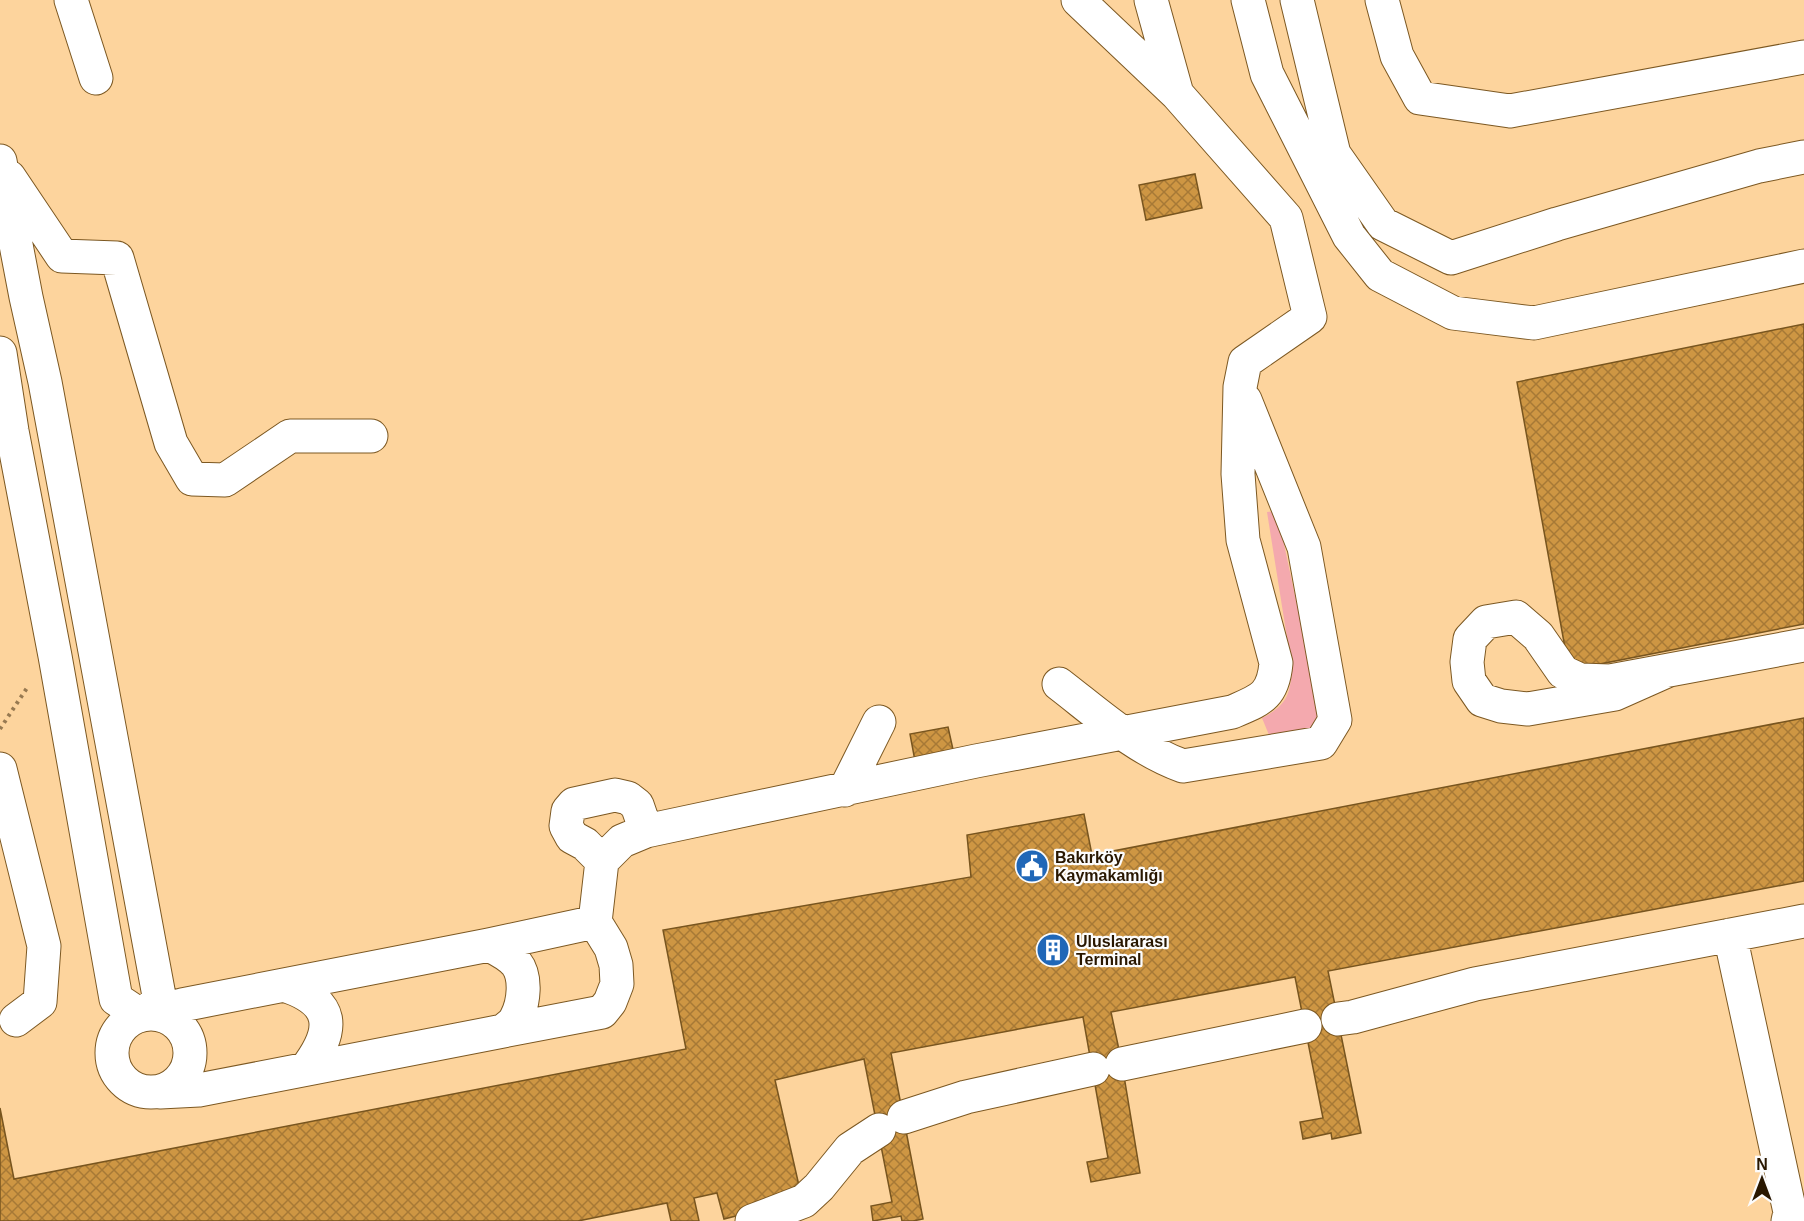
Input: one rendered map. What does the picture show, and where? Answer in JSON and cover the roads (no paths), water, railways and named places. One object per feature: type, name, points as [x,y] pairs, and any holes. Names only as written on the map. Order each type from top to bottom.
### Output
[{"type":"lane","points":[[71,0],[96,78]]},
{"type":"lane","points":[[0,163],[13,299],[45,382],[160,1001],[128,1021],[119,1030],[112,1043],[111,1056],[114,1069],[122,1081],[133,1089],[147,1093],[199,1090],[602,1012],[610,1002],[616,984],[616,965],[611,948],[594,922],[602,861],[622,841],[646,831],[976,761],[1232,712],[1267,694],[1275,677],[1276,663],[1243,540],[1238,474],[1239,387],[1245,362],[1310,318],[1286,218],[1177,94],[1078,0]]},
{"type":"lane","points":[[1152,0],[1177,94]]},
{"type":"lane","points":[[1248,0],[1267,74],[1349,236],[1380,275],[1453,313],[1534,323],[1804,266]]},
{"type":"lane","points":[[1297,0],[1334,154],[1383,224],[1451,258],[1557,224],[1759,166],[1804,157]]},
{"type":"lane","points":[[1383,0],[1397,56],[1420,98],[1510,111],[1804,57]]},
{"type":"lane","points":[[0,163],[62,256],[117,258],[171,443],[192,479],[225,480],[290,436],[371,436]]},
{"type":"lane","points":[[0,353],[12,431],[116,999],[140,1015],[158,1015],[176,1022],[189,1043],[188,1068],[172,1087],[160,1092]]},
{"type":"lane","points":[[1073,681],[1135,730],[1168,761],[1183,766],[1321,742],[1335,720],[1304,547],[1239,387]]},
{"type":"lane","points":[[1669,670],[1615,694],[1528,709],[1501,706],[1482,700],[1469,681],[1467,662],[1470,639],[1486,622],[1516,617],[1538,636],[1563,672],[1580,680],[1610,681],[1669,670],[1804,645]]},
{"type":"lane","points":[[1232,712],[1241,741],[1233,757]]},
{"type":"lane","points":[[858,787],[888,720]]},
{"type":"lane","points":[[0,769],[44,946],[40,1002],[16,1020]]},
{"type":"lane","points":[[602,861],[585,844],[573,837],[566,826],[568,811],[574,804],[615,795],[628,798],[637,805],[646,831]]},
{"type":"lane","points":[[1338,1019],[1475,984],[1804,921]]},
{"type":"lane","points":[[140,1015],[594,922]]},
{"type":"lane","points":[[1730,935],[1790,1212],[1788,1221]]},
{"type":"lane","points":[[489,945],[504,952],[518,965],[523,984],[522,1004],[516,1020],[503,1032]]},
{"type":"lane","points":[[284,985],[301,990],[313,998],[322,1008],[326,1020],[326,1036],[319,1052],[306,1069]]},
{"type":"lane","points":[[752,1221],[804,1201],[819,1187],[850,1149],[891,1123],[966,1097],[1305,1026]]},
{"type":"place","name":"Bakırköy Kaymakamlığı","points":[[1032,866]]},
{"type":"place","name":"Uluslararası Terminal","points":[[1053,950]]}]
